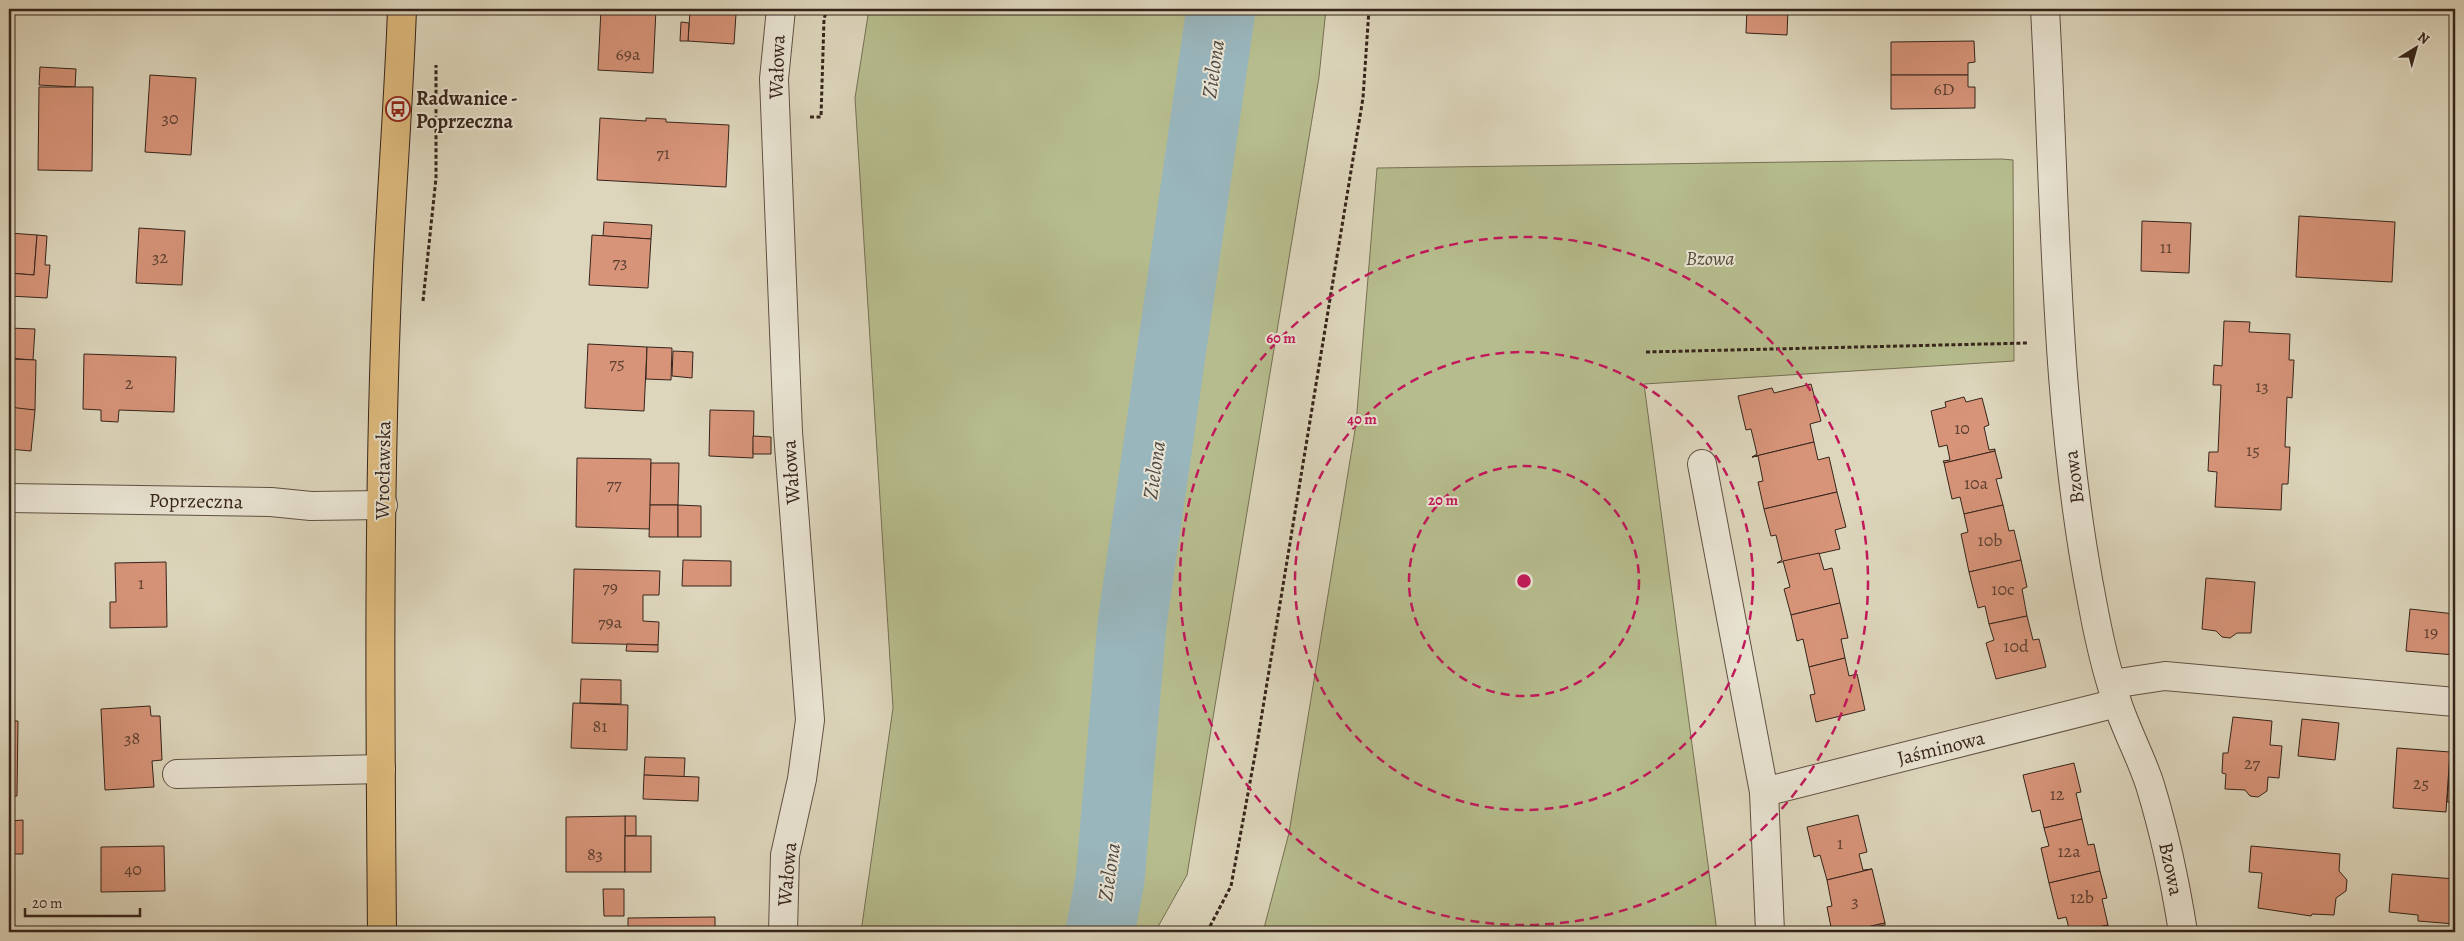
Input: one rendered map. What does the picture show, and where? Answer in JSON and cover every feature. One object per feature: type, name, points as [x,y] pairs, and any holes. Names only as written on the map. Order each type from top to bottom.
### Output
[{"type":"main road","name":"Wrocławska","points":[[382,932],[383,505],[388,268],[402,9]]},
{"type":"street","name":"Wałowa","points":[[781,9],[774,79],[788,432],[810,720],[802,779],[785,855],[783,932]]},
{"type":"street","name":"Bzowa","points":[[2046,9],[2060,343],[2080,527],[2092,602],[2114,693],[2149,782],[2172,865],[2183,932]]},
{"type":"street","points":[[1702,464],[1764,792],[1770,932]]},
{"type":"street","name":"Poprzeczna","points":[[9,498],[271,502],[310,506],[383,505]]},
{"type":"street","name":"Jaśminowa","points":[[1764,792],[2114,693],[2165,676],[2455,702]]},
{"type":"street","points":[[177,774],[381,768]]},
{"type":"path","points":[[821,117],[824,19],[827,9]]},
{"type":"path","points":[[1207,932],[1231,886],[1257,744],[1363,98],[1369,9]]},
{"type":"path","points":[[1646,352],[2060,343]]},
{"type":"green space","points":[[869,9],[1326,9],[1319,77],[1187,875],[1155,932],[861,932],[893,708],[855,98]]},
{"type":"green space","points":[[2013,160],[2014,361],[1644,384],[1717,932],[1263,932],[1289,833],[1356,424],[1377,168]]},
{"type":"building","points":[[601,9],[656,9],[653,73],[598,70]]},
{"type":"building","points":[[1747,9],[1788,9],[1787,35],[1746,33]]},
{"type":"building","points":[[690,11],[736,14],[734,44],[688,41]]},
{"type":"building","points":[[681,22],[689,23],[688,41],[680,41]]},
{"type":"building","points":[[1974,41],[1975,62],[1968,63],[1968,75],[1891,75],[1891,42]]},
{"type":"building","points":[[40,67],[76,69],[75,87],[39,85]]},
{"type":"building","points":[[150,75],[196,78],[191,155],[145,152]]},
{"type":"building","points":[[1891,75],[1968,75],[1968,87],[1975,87],[1975,108],[1891,109]]},
{"type":"building","points":[[39,87],[93,87],[92,171],[38,170]]},
{"type":"building","points":[[600,118],[646,121],[646,118],[666,119],[666,122],[729,125],[726,187],[597,180]]},
{"type":"building","points":[[2299,216],[2395,222],[2392,282],[2296,277]]},
{"type":"building","points":[[2142,221],[2191,223],[2189,273],[2141,271]]},
{"type":"building","points":[[604,222],[652,225],[651,239],[603,236]]},
{"type":"building","points":[[139,228],[185,231],[182,285],[136,283]]},
{"type":"building","points":[[9,233],[37,235],[34,275],[9,273]]},
{"type":"building","points":[[37,235],[47,236],[45,265],[50,265],[47,298],[9,296],[9,273],[34,275]]},
{"type":"building","points":[[592,235],[651,239],[648,288],[589,285]]},
{"type":"building","points":[[2224,321],[2250,322],[2249,332],[2290,334],[2289,360],[2294,360],[2292,398],[2287,397],[2285,447],[2290,447],[2288,484],[2282,484],[2281,510],[2215,507],[2217,472],[2208,471],[2209,452],[2218,452],[2221,385],[2213,385],[2214,365],[2222,366]]},
{"type":"building","points":[[9,328],[35,329],[33,360],[9,358]]},
{"type":"building","points":[[588,344],[647,347],[644,411],[585,408]]},
{"type":"building","points":[[647,347],[672,348],[671,380],[646,379]]},
{"type":"building","points":[[673,351],[693,352],[692,378],[672,376]]},
{"type":"building","points":[[84,354],[176,357],[174,412],[119,410],[118,422],[101,421],[101,410],[83,409]]},
{"type":"building","points":[[9,359],[36,360],[35,410],[9,409]]},
{"type":"building","points":[[1811,384],[1821,421],[1810,424],[1814,442],[1752,457],[1757,454],[1751,429],[1746,430],[1738,396],[1772,388],[1774,393]]},
{"type":"building","points":[[1964,397],[1966,402],[1982,398],[1989,425],[1984,427],[1989,450],[1995,449],[1995,451],[1944,463],[1943,461],[1950,460],[1947,445],[1939,447],[1931,411],[1946,407],[1945,402]]},
{"type":"building","points":[[9,407],[35,410],[31,451],[9,449]]},
{"type":"building","points":[[710,410],[754,411],[753,458],[709,456]]},
{"type":"building","points":[[753,436],[771,437],[771,454],[753,454]]},
{"type":"building","points":[[1814,442],[1818,460],[1829,457],[1837,492],[1764,509],[1758,482],[1763,481],[1758,456],[1752,457]]},
{"type":"building","points":[[1995,451],[2002,478],[1996,479],[2003,505],[1964,514],[1960,497],[1952,499],[1944,463]]},
{"type":"building","points":[[577,458],[651,459],[650,529],[576,527]]},
{"type":"building","points":[[651,463],[679,463],[678,505],[650,505]]},
{"type":"building","points":[[1837,492],[1846,527],[1835,530],[1840,549],[1777,563],[1782,560],[1776,535],[1771,536],[1764,509]]},
{"type":"building","points":[[650,505],[678,505],[678,537],[649,537]]},
{"type":"building","points":[[678,505],[701,506],[701,537],[678,537]]},
{"type":"building","points":[[2003,505],[2009,531],[2014,530],[2021,560],[1969,572],[1961,534],[1968,532],[1964,514]]},
{"type":"building","points":[[1819,553],[1824,570],[1832,568],[1840,603],[1791,615],[1784,589],[1790,587],[1783,561]]},
{"type":"building","points":[[683,560],[731,561],[731,586],[682,586]]},
{"type":"building","points":[[2021,560],[2027,587],[2022,589],[2027,616],[1989,624],[1985,606],[1978,608],[1969,572]]},
{"type":"building","points":[[166,562],[167,627],[110,628],[110,602],[116,602],[115,563]]},
{"type":"building","points":[[574,569],[660,571],[659,595],[643,595],[643,621],[659,622],[658,645],[572,643]]},
{"type":"building","points":[[2206,578],[2255,582],[2251,633],[2237,633],[2230,638],[2222,637],[2216,631],[2202,629]]},
{"type":"building","points":[[1840,603],[1848,638],[1841,639],[1845,658],[1809,667],[1803,639],[1797,641],[1791,615]]},
{"type":"building","points":[[2410,609],[2455,614],[2455,655],[2406,651]]},
{"type":"building","points":[[2027,616],[2033,640],[2039,639],[2046,667],[1996,679],[1986,643],[1994,640],[1989,624]]},
{"type":"building","points":[[627,644],[658,645],[658,652],[626,651]]},
{"type":"building","points":[[1845,658],[1849,676],[1857,674],[1865,710],[1816,722],[1810,695],[1815,694],[1809,667]]},
{"type":"building","points":[[581,679],[621,680],[621,704],[580,703]]},
{"type":"building","points":[[573,703],[628,705],[627,750],[571,748]]},
{"type":"building","points":[[150,706],[151,716],[160,716],[162,760],[152,761],[154,787],[105,790],[101,709]]},
{"type":"building","points":[[2233,717],[2272,721],[2270,745],[2282,746],[2279,778],[2268,777],[2267,791],[2258,797],[2250,796],[2245,790],[2225,789],[2226,774],[2222,773],[2223,753],[2228,753]]},
{"type":"building","points":[[2302,719],[2339,723],[2335,760],[2298,756]]},
{"type":"building","points":[[9,721],[18,721],[17,796],[9,796]]},
{"type":"building","points":[[2397,748],[2450,752],[2446,812],[2393,808]]},
{"type":"building","points":[[645,757],[685,758],[684,777],[644,775]]},
{"type":"building","points":[[2074,763],[2081,792],[2076,793],[2082,819],[2044,828],[2040,810],[2032,812],[2023,775]]},
{"type":"building","points":[[2450,764],[2455,764],[2455,802],[2447,802]]},
{"type":"building","points":[[644,775],[699,777],[698,801],[643,799]]},
{"type":"building","points":[[1858,815],[1867,852],[1859,854],[1863,870],[1872,869],[1827,880],[1820,855],[1814,857],[1807,827]]},
{"type":"building","points":[[625,816],[636,816],[636,836],[625,836]]},
{"type":"building","points":[[625,816],[625,872],[566,872],[566,817]]},
{"type":"building","points":[[2082,819],[2088,845],[2094,844],[2100,871],[2049,883],[2041,848],[2049,846],[2044,828]]},
{"type":"building","points":[[23,820],[23,854],[9,854],[9,821]]},
{"type":"building","points":[[625,836],[651,836],[651,872],[625,872]]},
{"type":"building","points":[[164,846],[165,891],[101,892],[101,847]]},
{"type":"building","points":[[2251,846],[2340,854],[2339,871],[2347,880],[2346,891],[2336,898],[2334,915],[2312,914],[2311,916],[2258,908],[2262,873],[2249,872]]},
{"type":"building","points":[[1872,869],[1885,923],[1845,932],[1832,932],[1827,907],[1832,906],[1827,880]]},
{"type":"building","points":[[2100,871],[2107,898],[2102,899],[2108,925],[2070,932],[2066,917],[2058,919],[2049,883]]},
{"type":"building","points":[[2392,874],[2455,879],[2455,924],[2418,921],[2418,915],[2389,912]]},
{"type":"building","points":[[603,889],[624,889],[624,916],[604,916]]},
{"type":"building","points":[[715,917],[715,932],[628,932],[628,918]]},
{"type":"building","points":[[1885,923],[1885,925],[1874,927],[1875,932],[1845,932]]},
{"type":"building","points":[[2108,925],[2109,932],[2079,932]]},
{"type":"waterway","name":"Zielona","points":[[1100,932],[1110,880],[1132,624],[1221,9]]},
{"type":"place","name":"Radwanice - Poprzeczna","points":[[398,109]]}]
